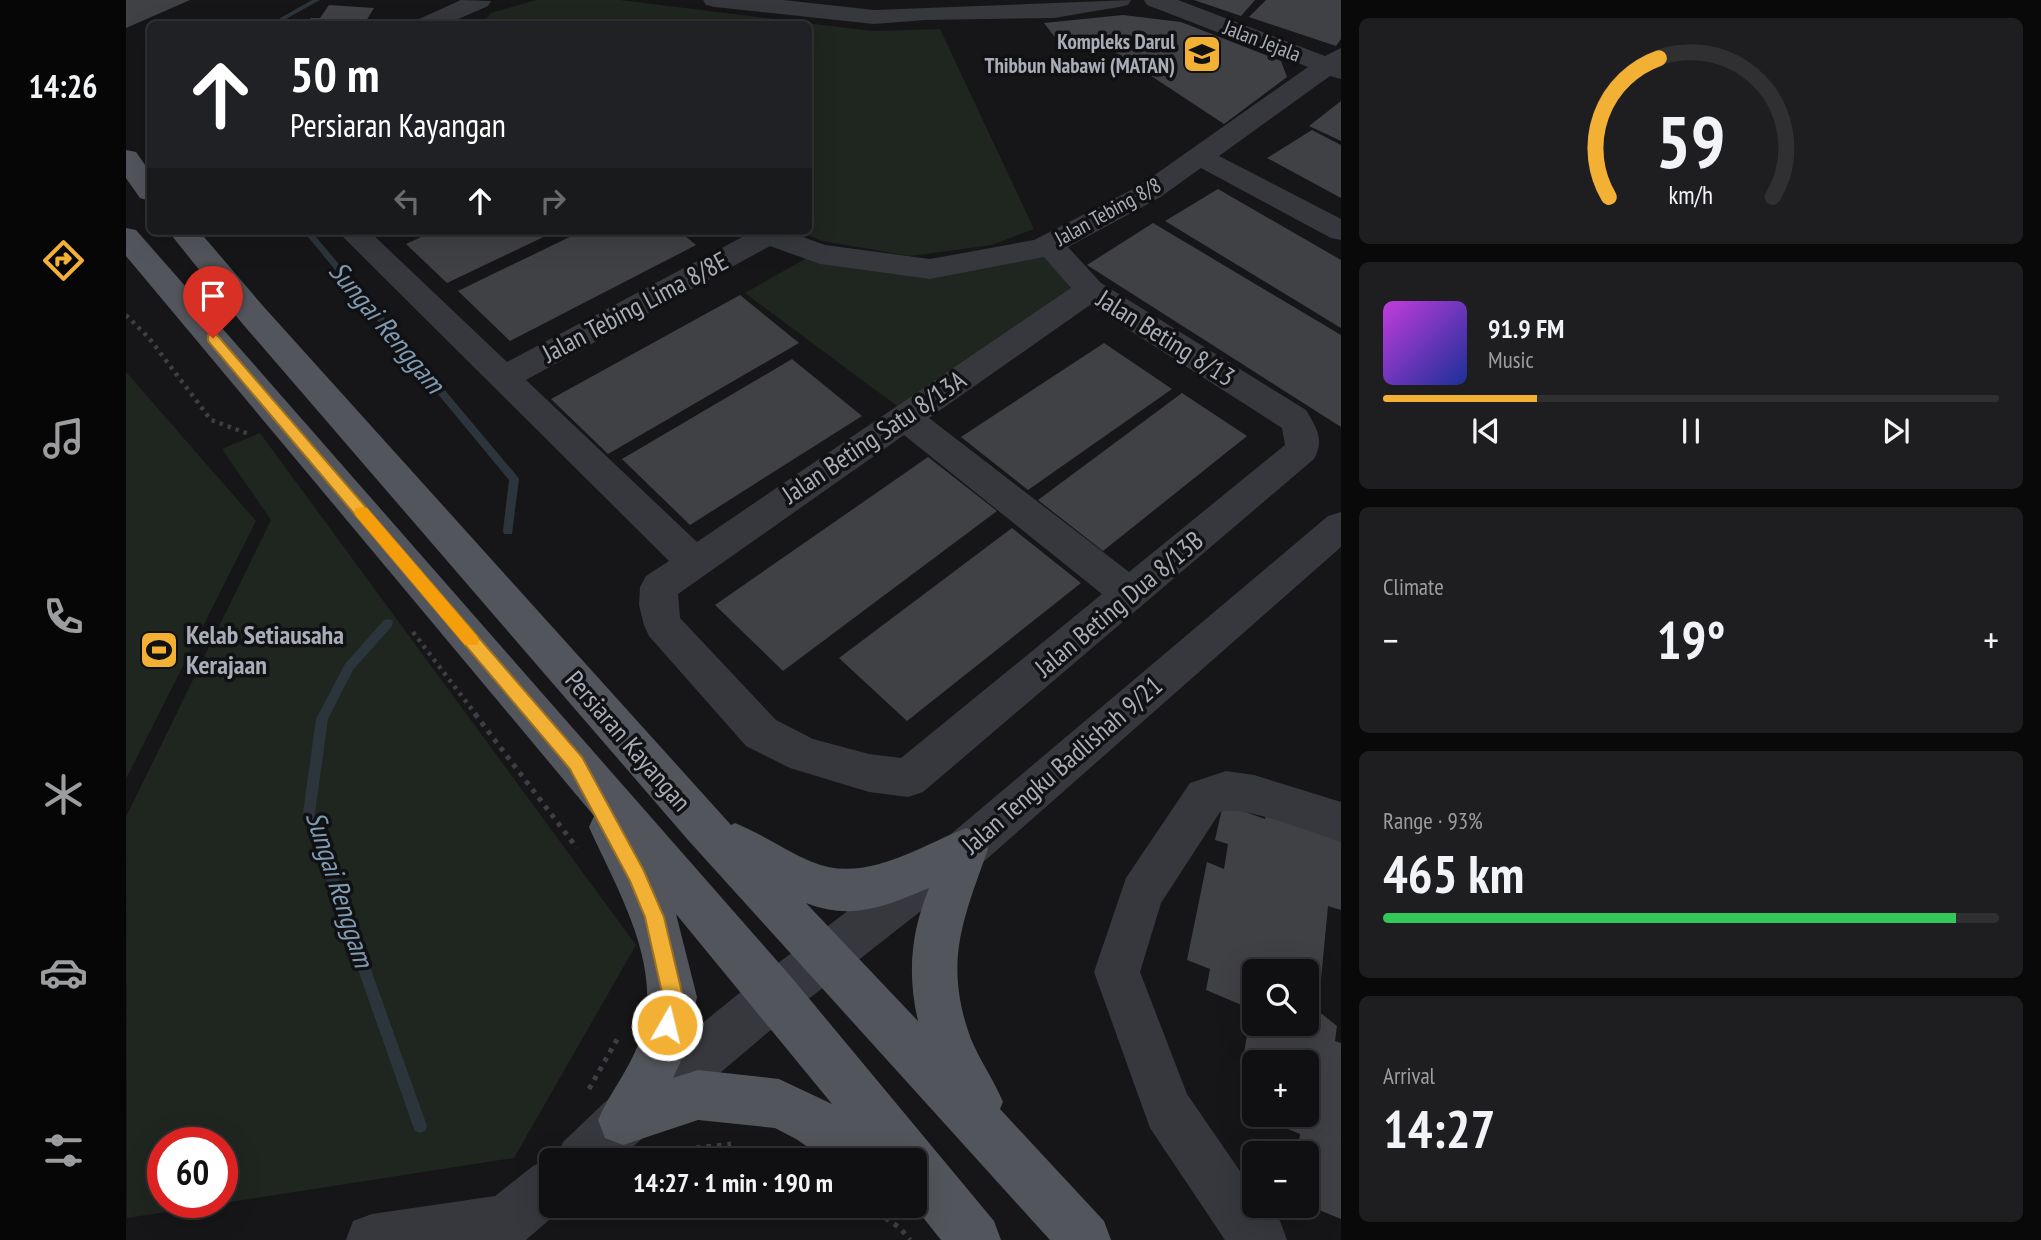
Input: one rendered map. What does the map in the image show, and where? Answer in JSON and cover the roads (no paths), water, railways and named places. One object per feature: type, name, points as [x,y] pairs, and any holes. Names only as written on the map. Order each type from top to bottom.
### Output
[{"type":"main road","name":"Persiaran Kayangan","points":[[186,235],[252,314],[703,826],[825,955],[1085,1240]]},
{"type":"main road","name":"Persiaran Kayangan","points":[[126,237],[775,995],[900,1148]]},
{"type":"main road","points":[[576,763],[636,875],[655,917],[673,997],[661,1052],[604,1108]]},
{"type":"main road","points":[[703,826],[798,878],[844,891],[893,881],[966,849]]},
{"type":"main road","points":[[966,849],[936,938],[935,994],[963,1077],[1019,1166]]},
{"type":"main road","points":[[604,1108],[698,1095],[779,1104],[814,1121],[853,1148]]},
{"type":"main road","points":[[927,1182],[970,1234]]},
{"type":"main road","points":[[927,1202],[970,1234]]},
{"type":"street","points":[[715,0],[874,17],[921,6],[1054,11],[1119,0]]},
{"type":"street","name":"Jalan Jejala","points":[[1156,0],[1337,65]]},
{"type":"street","points":[[435,21],[480,1]]},
{"type":"street","points":[[463,21],[480,1]]},
{"type":"street","name":"Jalan Tebing 8/8","points":[[768,235],[820,254],[930,269],[1050,245],[1149,192],[1337,65]]},
{"type":"street","points":[[1200,157],[1341,231]]},
{"type":"street","points":[[367,235],[503,378],[693,561]]},
{"type":"street","name":"Jalan Tebing Lima 8/8E","points":[[503,378],[759,235]]},
{"type":"street","name":"Jalan Beting 8/13","points":[[1050,245],[1090,290],[1294,419]]},
{"type":"street","name":"Jalan Beting Satu 8/13A","points":[[908,778],[869,772],[805,755],[761,733],[663,625],[658,605],[659,587],[693,561],[1090,290]]},
{"type":"street","points":[[904,417],[1131,595]]},
{"type":"street","name":"Jalan Beting Dua 8/13B","points":[[908,778],[1303,450],[1302,432],[1294,419]]},
{"type":"street","name":"Jalan Tengku Badlishah 9/21","points":[[586,1148],[604,1108],[775,995],[966,849],[1341,526]]},
{"type":"street","points":[[1261,1240],[1245,1224],[1168,1110],[1117,972],[1142,893],[1205,797],[1226,790],[1254,794],[1341,822]]},
{"type":"street","points":[[372,1240],[495,1230],[539,1194]]},
{"type":"waterway","name":"Sungai Renggam","points":[[278,21],[317,0]]},
{"type":"waterway","name":"Sungai Renggam","points":[[310,235],[514,479],[508,531]]},
{"type":"waterway","name":"Sungai Renggam","points":[[388,623],[349,667],[322,719],[309,813],[420,1126]]},
{"type":"place","name":"Kompleks Darul Thibbun Nabawi (MATAN)","points":[[1202,54]]},
{"type":"place","name":"Kelab Setiausaha Kerajaan","points":[[159,650]]}]
